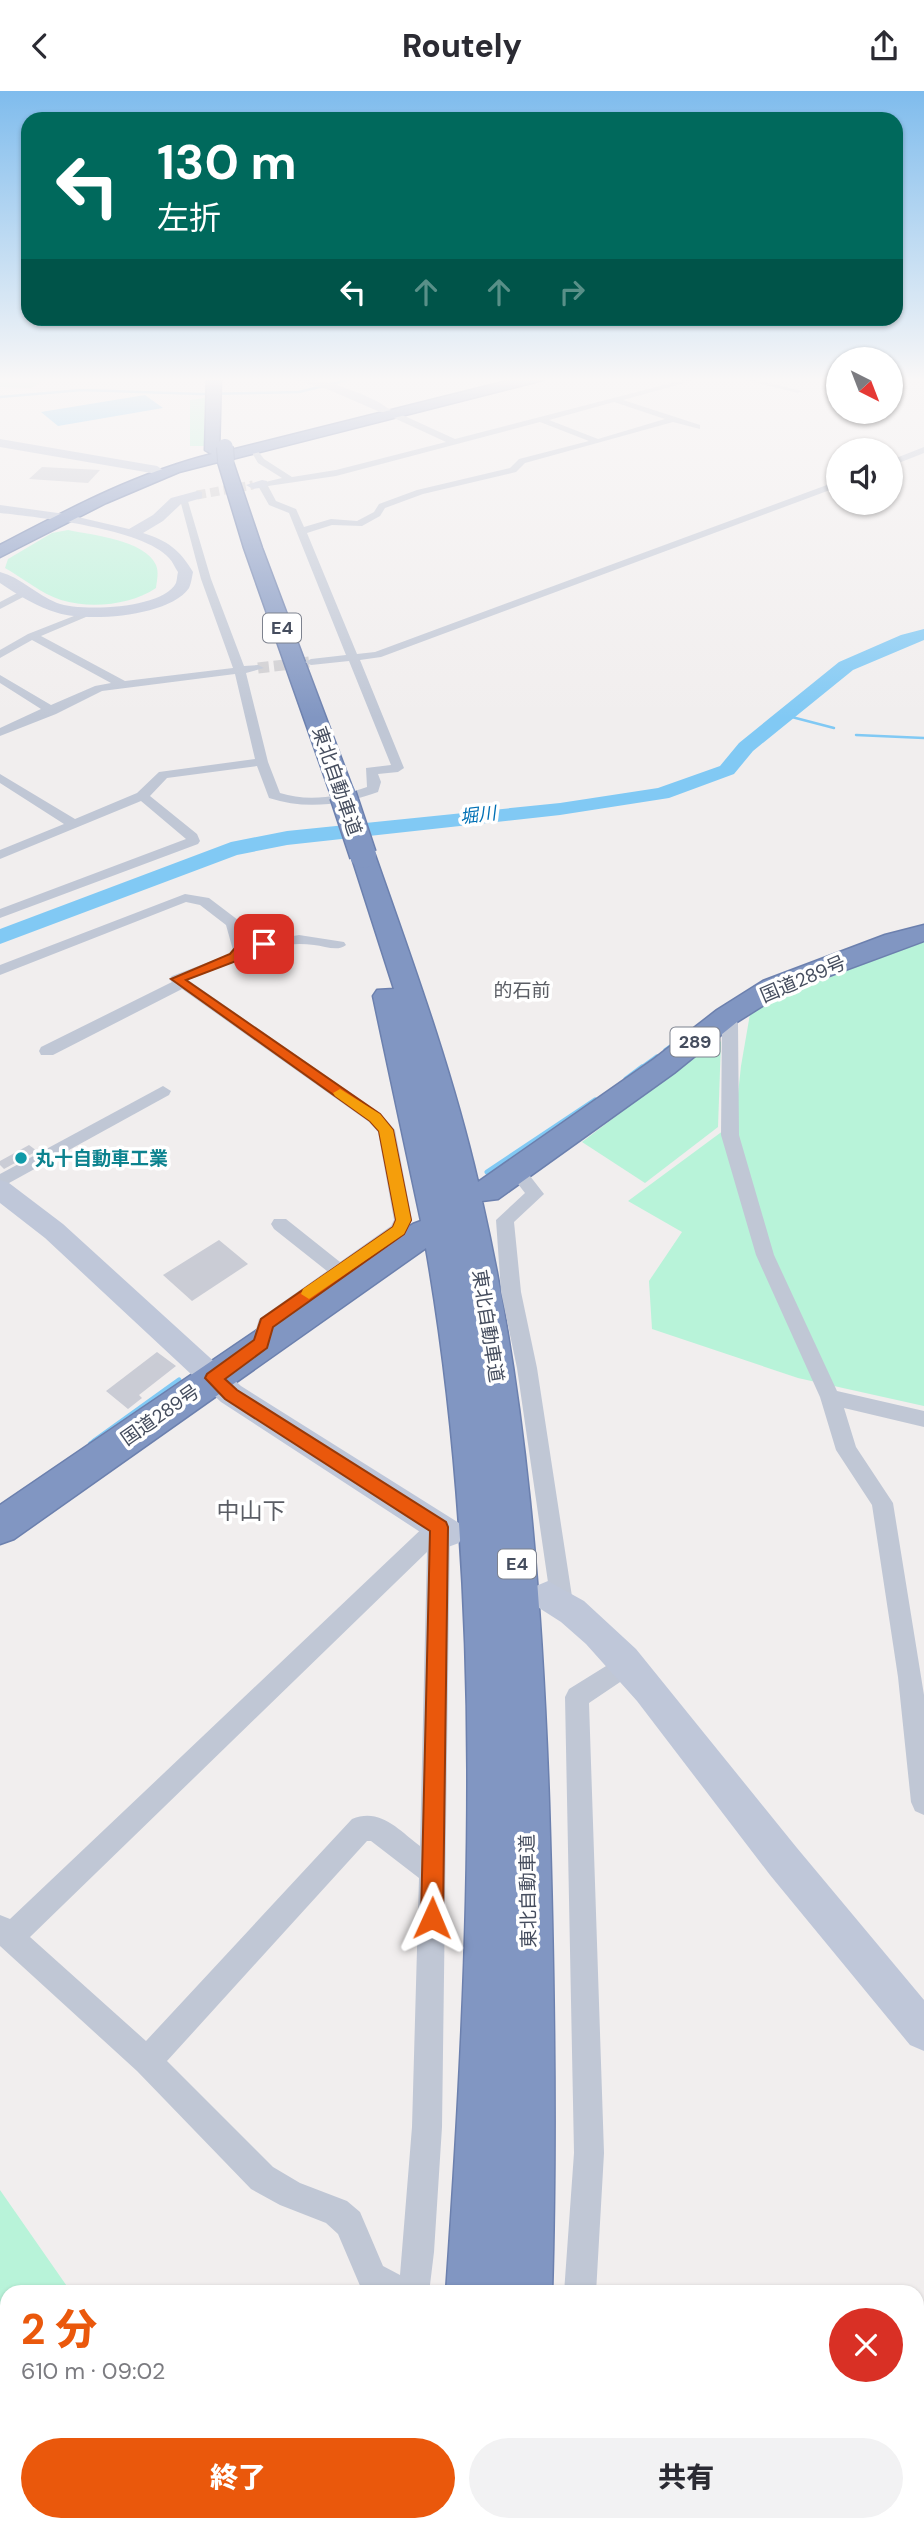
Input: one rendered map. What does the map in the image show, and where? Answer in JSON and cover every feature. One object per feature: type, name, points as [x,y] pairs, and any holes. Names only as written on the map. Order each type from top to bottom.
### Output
[{"type":"highway","points":[[0,553],[103,491]]},
{"type":"highway","points":[[0,544],[122,491]]},
{"type":"highway","name":"東北自動車道","points":[[226,491],[237,556],[335,796],[431,1065],[455,1153],[495,1361],[512,1496],[523,1635],[530,2143],[523,2285]]},
{"type":"highway","name":"東北自動車道","points":[[356,856],[428,1171],[462,1368],[476,1497],[487,1641],[490,1785],[484,2147],[475,2285]]},
{"type":"highway","name":"国道289号","points":[[487,1191],[664,1066],[727,1016],[773,987],[894,941],[924,933]]},
{"type":"highway","name":"国道289号","points":[[0,1527],[425,1232]]},
{"type":"street","points":[[183,498],[206,579],[240,670],[262,762],[274,795],[309,802],[359,795],[373,789],[375,782],[370,771],[398,768],[293,511],[272,503],[262,491]]},
{"type":"street","points":[[302,531],[331,523],[359,524],[377,514],[382,506],[425,491]]},
{"type":"street","points":[[311,662],[377,655],[819,491]]},
{"type":"street","points":[[132,533],[159,519],[168,506],[183,498],[197,495]]},
{"type":"street","points":[[0,509],[132,533],[166,547],[174,554],[183,569],[183,582],[173,594],[152,605],[119,612],[88,614],[50,606],[0,574]]},
{"type":"street","points":[[0,574],[51,602],[85,609],[128,607],[167,590],[171,582],[169,563],[152,546],[122,535],[56,519]]},
{"type":"street","points":[[0,606],[25,592]]},
{"type":"street","points":[[0,655],[32,636],[88,614]]},
{"type":"street","points":[[32,636],[120,683]]},
{"type":"street","points":[[0,732],[99,688],[120,683],[258,667]]},
{"type":"street","points":[[0,678],[52,711]]},
{"type":"street","points":[[0,854],[142,796],[163,775],[262,762]]},
{"type":"street","points":[[0,778],[74,824]]},
{"type":"street","points":[[0,914],[193,841],[192,837],[142,796]]},
{"type":"street","points":[[0,970],[185,898],[204,901],[233,923],[240,950]]},
{"type":"street","points":[[262,1343],[266,1324],[399,1230],[403,1220],[386,1130],[375,1118],[177,979],[235,957],[240,950],[288,938],[306,938],[339,945]]},
{"type":"street","points":[[47,1051],[182,983]]},
{"type":"street","points":[[727,1016],[730,1024],[730,1135],[765,1255],[830,1397],[846,1450],[882,1503],[910,1677],[924,1802]]},
{"type":"street","points":[[0,1182],[163,1091]]},
{"type":"street","points":[[517,1171],[535,1194],[505,1220],[511,1292],[527,1368],[555,1599],[627,1664],[805,1889],[924,2031]]},
{"type":"street","points":[[0,1189],[54,1231],[231,1394],[444,1530]]},
{"type":"street","points":[[280,1224],[340,1272]]},
{"type":"street","points":[[830,1397],[924,1419]]},
{"type":"street","points":[[414,2285],[419,2252],[427,2127],[444,1530]]},
{"type":"street","points":[[388,2285],[372,2277],[349,2223],[336,2212],[291,2194],[262,2178],[147,2061],[6,1932],[444,1530]]},
{"type":"street","points":[[581,2285],[589,2153],[577,1697],[627,1664]]},
{"type":"street","points":[[147,2061],[361,1828],[375,1828],[433,1873]]},
{"type":"green space","points":[[68,530],[117,540],[141,550],[156,565],[156,588],[123,602],[98,605],[73,603],[47,594],[5,568],[8,559],[52,533]]},
{"type":"green space","points":[[924,942],[924,1406],[798,1378],[652,1329],[649,1281],[682,1232],[628,1201],[735,1122],[750,1014],[835,972]]},
{"type":"green space","points":[[717,1039],[721,1042],[718,1127],[645,1183],[582,1142]]},
{"type":"green space","points":[[0,2190],[66,2285],[0,2285]]},
{"type":"building","points":[[29,1145],[37,1151],[4,1169],[0,1165],[0,1161]]},
{"type":"building","points":[[219,1240],[248,1264],[192,1301],[163,1275]]},
{"type":"building","points":[[157,1352],[176,1366],[139,1395],[142,1398],[128,1409],[106,1391]]},
{"type":"waterway","name":"堀川","points":[[0,937],[231,849],[287,838],[560,809],[662,794],[727,770],[746,747],[846,666],[924,634]]},
{"type":"waterway","points":[[788,716],[834,728]]},
{"type":"waterway","points":[[856,735],[924,738]]},
{"type":"waterway","points":[[665,1050],[675,1043]]},
{"type":"waterway","points":[[639,1069],[657,1056]]},
{"type":"waterway","points":[[626,1079],[642,1067]]},
{"type":"waterway","points":[[487,1172],[595,1100]]},
{"type":"waterway","points":[[94,1441],[179,1380]]},
{"type":"waterway","points":[[91,1444],[97,1440]]},
{"type":"tunnel","points":[[197,495],[220,491]]},
{"type":"tunnel","points":[[258,668],[309,662]]},
{"type":"slow traffic","points":[[309,1294],[399,1230],[403,1220],[386,1130],[375,1118],[340,1093]]},
{"type":"place","name":"丸十自動車工業","points":[[21,1158]]},
{"type":"district","name":"的石前","points":[[522,990]]},
{"type":"district","name":"中山下","points":[[251,1511]]},
{"type":"route","points":[[264,944],[240,950],[235,957],[177,979],[375,1118],[386,1130],[403,1220],[399,1230],[266,1324],[262,1343],[213,1378],[231,1394],[439,1527],[432,1918]]}]
